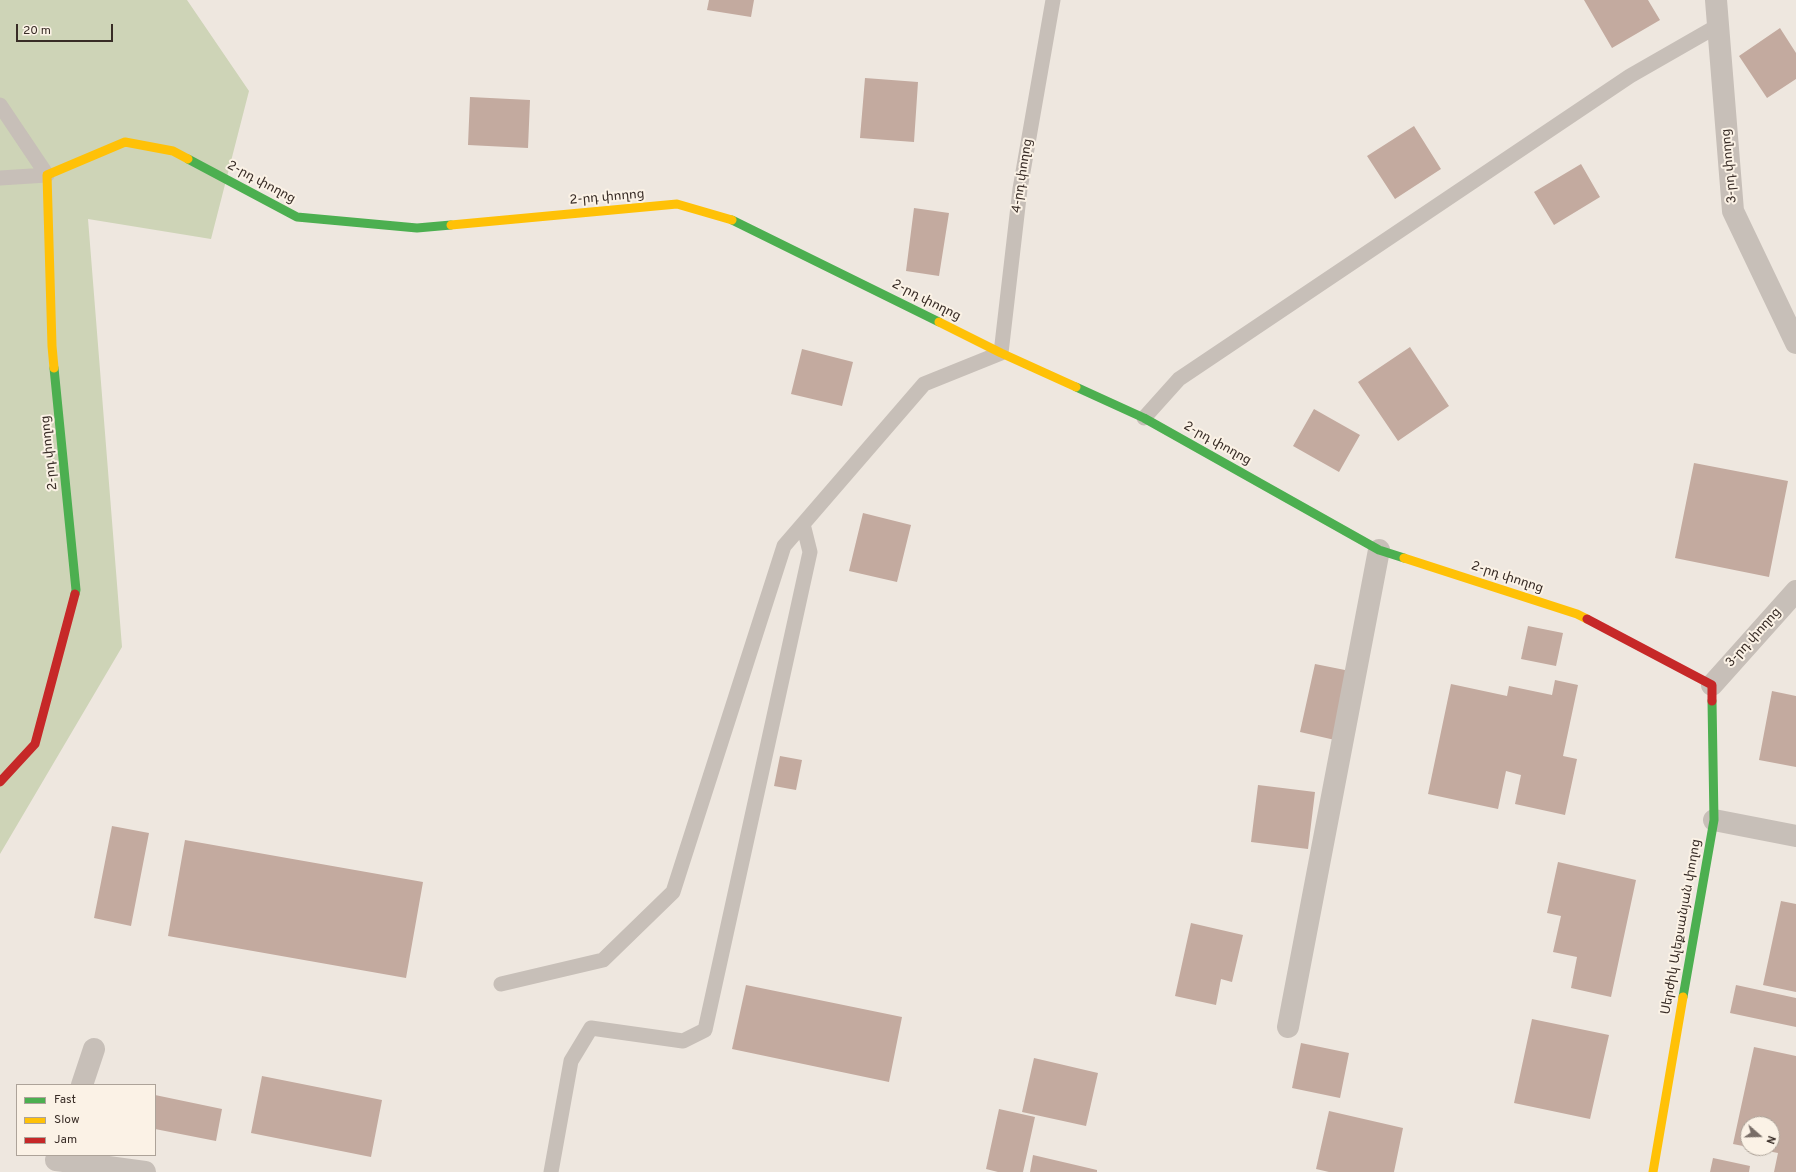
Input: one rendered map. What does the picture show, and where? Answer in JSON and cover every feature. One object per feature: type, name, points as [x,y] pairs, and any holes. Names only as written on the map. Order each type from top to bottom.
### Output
[{"type":"street","name":"3-րդ փողոց","points":[[1716,0],[1733,211],[1796,343]]},
{"type":"street","name":"2-րդ փողոց","points":[[0,782],[35,744],[76,590],[52,346],[47,175],[125,142],[173,151],[297,217],[418,228],[677,204],[739,222],[1001,354],[1144,418],[1379,550],[1577,614],[1712,685]]},
{"type":"street","points":[[1288,1027],[1379,550]]},
{"type":"street","name":"3-րդ փողոց","points":[[1712,685],[1796,591]]},
{"type":"street","name":"Սերժիկ Ալեքսանյան փողոց","points":[[1653,1172],[1714,820],[1712,685]]},
{"type":"street","points":[[1714,820],[1796,836]]},
{"type":"street","points":[[82,1084],[94,1049]]},
{"type":"street","points":[[55,1162],[145,1172]]},
{"type":"lane","name":"4-րդ փողոց","points":[[1001,354],[1020,189],[1053,0]]},
{"type":"lane","points":[[1144,418],[1179,379],[1630,76],[1719,25]]},
{"type":"lane","points":[[0,105],[47,175]]},
{"type":"lane","points":[[0,178],[47,175]]},
{"type":"lane","points":[[501,984],[603,960],[673,892],[784,546],[924,384],[1001,354]]},
{"type":"lane","points":[[551,1172],[571,1061],[591,1028],[683,1041],[705,1030],[810,552],[803,524]]},
{"type":"green space","points":[[0,0],[187,0],[249,91],[211,239],[88,219],[122,647],[0,854]]},
{"type":"building","points":[[709,0],[754,0],[751,17],[707,10]]},
{"type":"building","points":[[1584,0],[1648,0],[1660,20],[1612,48]]},
{"type":"building","points":[[1780,28],[1796,53],[1796,79],[1767,98],[1739,56]]},
{"type":"building","points":[[865,78],[918,82],[914,142],[860,138]]},
{"type":"building","points":[[470,97],[530,100],[528,148],[468,145]]},
{"type":"building","points":[[1414,126],[1441,169],[1395,199],[1367,156]]},
{"type":"building","points":[[1581,164],[1600,197],[1554,225],[1534,192]]},
{"type":"building","points":[[914,208],[949,213],[939,276],[906,271]]},
{"type":"building","points":[[1410,347],[1449,406],[1398,441],[1358,382]]},
{"type":"building","points":[[802,349],[853,362],[842,406],[791,394]]},
{"type":"building","points":[[1314,409],[1360,435],[1339,472],[1293,446]]},
{"type":"building","points":[[1694,463],[1788,481],[1769,577],[1675,558]]},
{"type":"building","points":[[863,513],[911,525],[897,582],[849,571]]},
{"type":"building","points":[[1528,626],[1563,633],[1556,666],[1521,659]]},
{"type":"building","points":[[1315,664],[1350,671],[1335,740],[1300,732]]},
{"type":"building","points":[[1555,680],[1578,685],[1563,756],[1577,759],[1565,815],[1515,804],[1521,775],[1506,771],[1498,809],[1428,794],[1451,684],[1507,696],[1509,686],[1552,695]]},
{"type":"building","points":[[1772,691],[1796,696],[1796,767],[1759,760]]},
{"type":"building","points":[[780,756],[802,760],[796,790],[774,786]]},
{"type":"building","points":[[1258,785],[1315,792],[1308,849],[1251,842]]},
{"type":"building","points":[[112,826],[149,833],[131,926],[94,918]]},
{"type":"building","points":[[185,840],[423,882],[406,978],[168,936]]},
{"type":"building","points":[[1558,862],[1636,880],[1611,997],[1571,988],[1577,957],[1553,952],[1561,916],[1547,913]]},
{"type":"building","points":[[1781,901],[1796,904],[1796,992],[1763,985]]},
{"type":"building","points":[[1191,923],[1243,935],[1232,982],[1221,979],[1216,1005],[1175,996]]},
{"type":"building","points":[[746,985],[902,1017],[889,1082],[732,1049]]},
{"type":"building","points":[[1736,985],[1796,998],[1796,1027],[1730,1013]]},
{"type":"building","points":[[1532,1019],[1609,1035],[1590,1119],[1514,1103]]},
{"type":"building","points":[[1301,1043],[1349,1053],[1340,1098],[1292,1088]]},
{"type":"building","points":[[1754,1047],[1796,1056],[1796,1172],[1774,1172],[1777,1156],[1780,1156],[1780,1116],[1740,1116],[1740,1145],[1733,1144]]},
{"type":"building","points":[[1034,1058],[1098,1073],[1086,1126],[1022,1112]]},
{"type":"building","points":[[262,1076],[382,1100],[371,1157],[251,1133]]},
{"type":"building","points":[[156,1095],[222,1109],[216,1141],[156,1129]]},
{"type":"building","points":[[999,1109],[1035,1117],[1023,1172],[998,1172],[986,1169]]},
{"type":"building","points":[[1329,1111],[1403,1128],[1394,1172],[1329,1172],[1316,1169]]},
{"type":"building","points":[[1033,1155],[1097,1170],[1097,1172],[1030,1172]]},
{"type":"building","points":[[1713,1158],[1750,1166],[1749,1172],[1710,1172]]},
{"type":"traffic: fast","points":[[188,159],[297,217],[417,228],[451,225]]},
{"type":"traffic: fast","points":[[732,220],[939,322]]},
{"type":"traffic: fast","points":[[54,368],[76,590],[75,594]]},
{"type":"traffic: fast","points":[[1076,387],[1144,418],[1379,550],[1404,558]]},
{"type":"traffic: fast","points":[[1683,997],[1714,820],[1712,701]]},
{"type":"traffic: slow","points":[[54,368],[52,346],[47,175],[125,142],[173,151],[188,159]]},
{"type":"traffic: slow","points":[[451,225],[677,204],[732,220]]},
{"type":"traffic: slow","points":[[939,322],[1001,353],[1076,387]]},
{"type":"traffic: slow","points":[[1404,558],[1577,614],[1587,619]]},
{"type":"traffic: slow","points":[[1653,1172],[1683,997]]},
{"type":"traffic: jam","points":[[0,782],[35,744],[75,594]]},
{"type":"traffic: jam","points":[[1587,619],[1712,685],[1712,701]]}]
